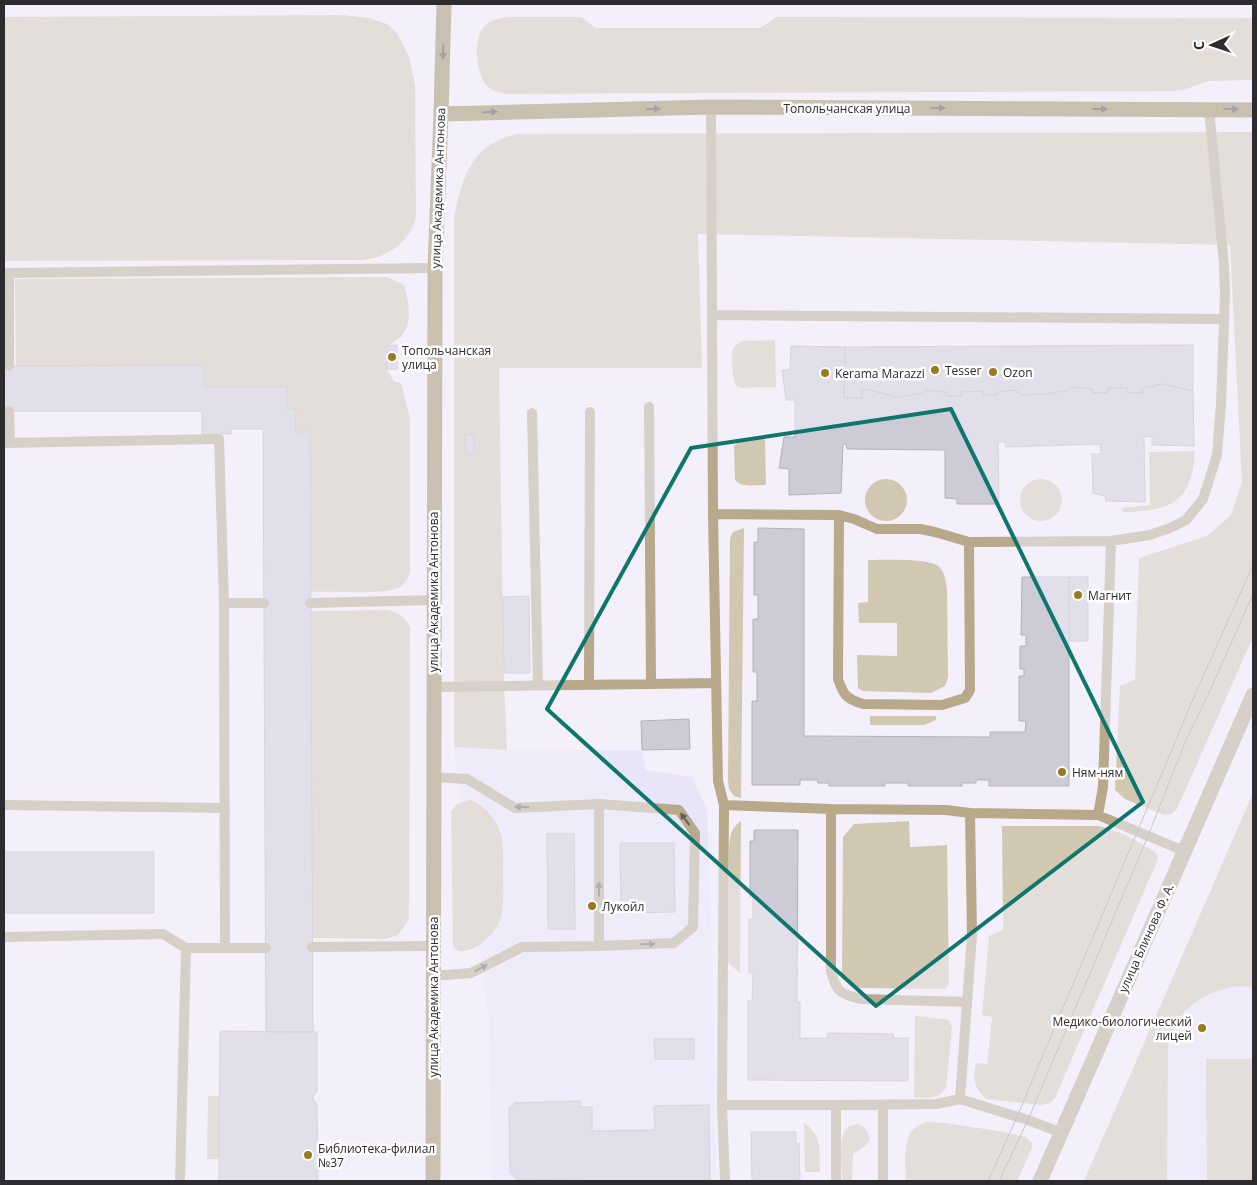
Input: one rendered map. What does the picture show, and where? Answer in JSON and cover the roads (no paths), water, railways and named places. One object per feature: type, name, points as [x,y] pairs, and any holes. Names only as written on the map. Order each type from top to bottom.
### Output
[{"type":"main road","name":"улица Академика Антонова","points":[[433,1181],[435,268],[444,4]]},
{"type":"main road","name":"Топольчанская улица","points":[[441,114],[711,108],[1253,110]]},
{"type":"street","name":"улица Блинова Ф. А.","points":[[1040,1181],[1253,695]]},
{"type":"lane","points":[[711,108],[713,514],[716,683],[718,782],[724,805],[722,1105],[725,1181]]},
{"type":"lane","points":[[713,514],[838,515],[854,519],[877,530],[920,529],[969,542],[1111,541],[1150,535],[1186,520],[1203,499],[1217,455],[1221,404],[1224,265],[1209,109]]},
{"type":"lane","points":[[10,366],[6,273],[435,268]]},
{"type":"lane","points":[[712,315],[1224,319]]},
{"type":"lane","points":[[649,407],[651,684]]},
{"type":"lane","points":[[10,411],[7,443],[219,439],[224,603],[225,948]]},
{"type":"lane","points":[[532,412],[538,686]]},
{"type":"lane","points":[[589,685],[590,412]]},
{"type":"lane","points":[[838,515],[838,679],[842,692],[851,701],[862,704],[942,704],[965,698],[970,690],[969,542]]},
{"type":"lane","points":[[1098,815],[1103,787],[1111,541]]},
{"type":"lane","points":[[310,603],[434,600]]},
{"type":"lane","points":[[224,603],[264,603]]},
{"type":"lane","points":[[433,688],[716,683]]},
{"type":"lane","points":[[433,777],[468,779],[515,808],[599,804],[679,810],[696,833],[693,927],[674,943],[599,946],[522,946],[471,973],[433,976]]},
{"type":"lane","points":[[599,804],[599,946]]},
{"type":"lane","points":[[4,805],[225,808]]},
{"type":"lane","points":[[724,805],[1098,815],[1184,851]]},
{"type":"lane","points":[[832,808],[831,971],[834,984],[844,995],[861,999],[967,1002]]},
{"type":"lane","points":[[960,1099],[972,935],[970,813]]},
{"type":"lane","points":[[4,937],[163,934],[186,948],[266,948]]},
{"type":"lane","points":[[312,948],[433,946]]},
{"type":"lane","points":[[180,1181],[186,948]]},
{"type":"lane","points":[[722,1105],[937,1104],[960,1099],[1028,1120],[1062,1133]]},
{"type":"lane","points":[[883,1181],[884,1104]]},
{"type":"lane","points":[[836,1105],[836,1181]]},
{"type":"tram line","points":[[988,1181],[1017,1117],[1197,690],[1253,565]]},
{"type":"tram line","points":[[999,1181],[1028,1120],[1148,836],[1186,740],[1253,594]]},
{"type":"place","name":"Топольчанская улица","points":[[392,357]]},
{"type":"place","name":"Tesser","points":[[935,370]]},
{"type":"place","name":"Ozon","points":[[993,372]]},
{"type":"place","name":"Kerama Marazzi","points":[[825,373]]},
{"type":"place","name":"Магнит","points":[[1078,595]]},
{"type":"place","name":"Ням-ням","points":[[1062,772]]},
{"type":"place","name":"Лукойл","points":[[592,906]]},
{"type":"place","name":"Медико-биологический лицей","points":[[1202,1028]]},
{"type":"place","name":"Библиотека-филиал №37","points":[[308,1155]]}]
